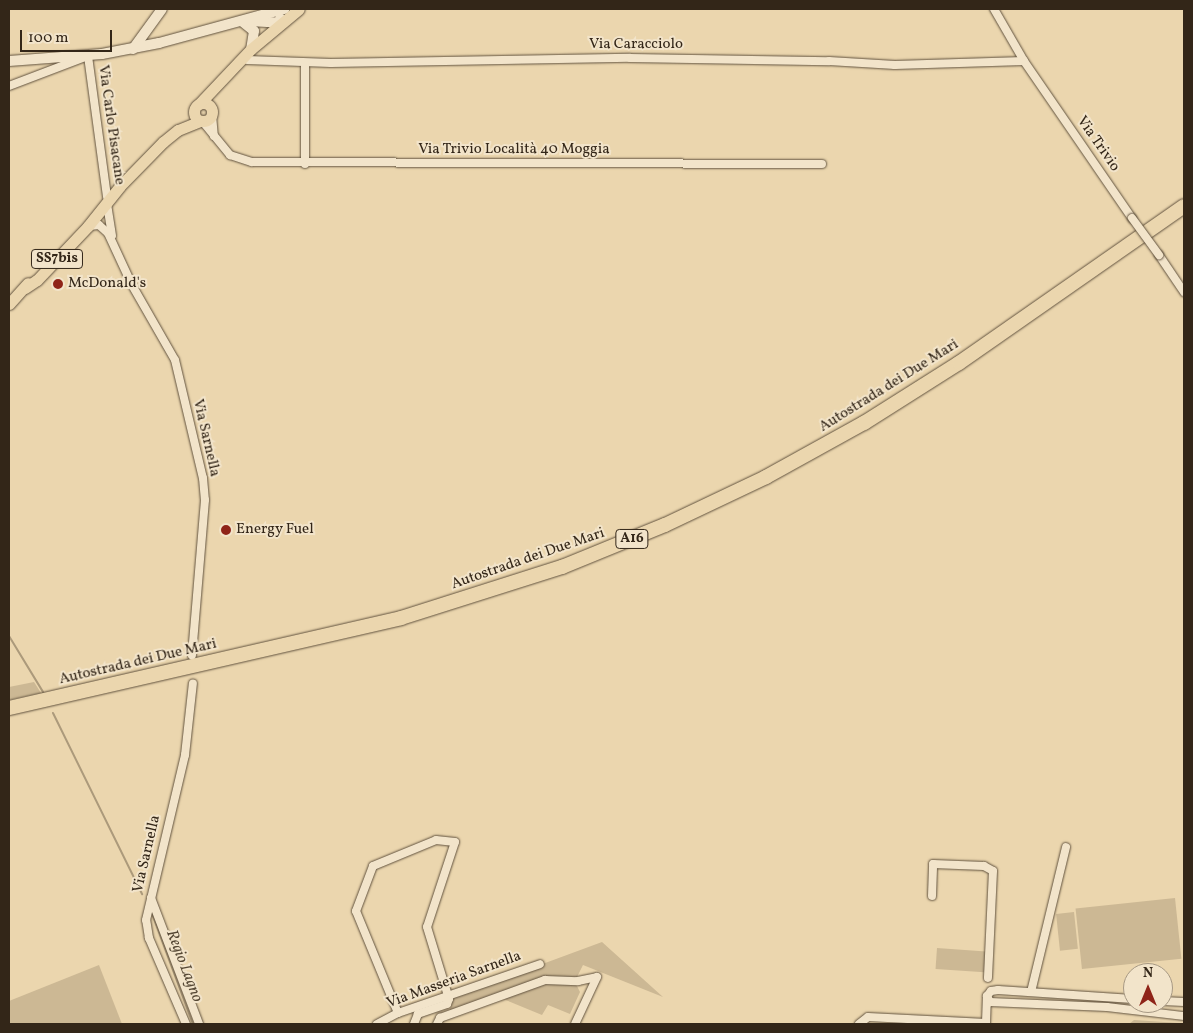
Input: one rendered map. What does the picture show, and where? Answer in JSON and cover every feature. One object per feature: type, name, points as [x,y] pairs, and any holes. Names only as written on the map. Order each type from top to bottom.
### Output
[{"type":"highway","name":"Autostrada dei Due Mari","points":[[9,708],[401,618],[508,585],[657,528],[766,477],[864,423],[959,363],[1184,206]]},
{"type":"highway","name":"Autostrada dei Due Mari","points":[[9,716],[403,626],[511,593],[669,532],[770,484],[868,430],[963,370],[1184,216]]},
{"type":"main road","points":[[133,49],[162,9]]},
{"type":"main road","points":[[9,61],[88,56],[133,49],[284,9]]},
{"type":"main road","name":"SS7bis","points":[[9,304],[74,232],[178,130],[197,106],[221,84],[251,49],[299,9]]},
{"type":"main road","points":[[240,21],[282,23],[279,16],[273,12]]},
{"type":"main road","points":[[240,21],[254,31],[251,49]]},
{"type":"main road","name":"SS7bis","points":[[178,130],[207,117],[221,84]]},
{"type":"main road","points":[[208,104],[207,117],[195,117],[197,106],[208,104]]},
{"type":"main road","name":"SS7bis","points":[[25,288],[37,280],[88,226],[102,217],[107,201]]},
{"type":"main road","name":"SS7bis","points":[[74,232],[102,217]]},
{"type":"street","name":"Via Trivio","points":[[994,9],[1024,61],[1184,292]]},
{"type":"street","points":[[9,86],[88,56]]},
{"type":"street","name":"Via Carlo Pisacane","points":[[88,56],[107,201]]},
{"type":"street","name":"Via Caracciolo","points":[[247,60],[305,63],[623,58],[829,61],[896,66],[1024,61]]},
{"type":"street","points":[[305,63],[305,164]]},
{"type":"street","points":[[207,117],[214,138]]},
{"type":"street","name":"Via Trivio Località 40 Moggia","points":[[207,117],[214,138],[230,156],[243,161],[305,164],[822,164]]},
{"type":"street","points":[[102,217],[113,243]]},
{"type":"street","points":[[88,226],[102,226],[113,243]]},
{"type":"street","name":"Via Sarnella","points":[[113,243],[132,285],[175,360],[203,478],[205,500],[192,655]]},
{"type":"street","name":"Via Sarnella","points":[[186,1024],[149,938],[146,920],[185,755],[192,684]]},
{"type":"street","points":[[398,1013],[356,911],[373,866],[436,840],[455,842],[427,927],[449,995],[447,1004],[418,1014],[414,1024]]},
{"type":"street","points":[[1031,992],[1066,847]]},
{"type":"street","points":[[932,896],[934,864],[984,866],[993,871],[988,978]]},
{"type":"street","points":[[151,898],[200,1024]]},
{"type":"street","name":"Via Masseria Sarnella","points":[[377,1024],[398,1013],[540,964]]},
{"type":"street","points":[[437,1024],[440,1018],[544,980],[578,981],[597,978],[575,1024]]},
{"type":"street","points":[[987,996],[998,990],[1123,998]]},
{"type":"street","points":[[987,996],[990,1002],[1107,1007],[1184,1016]]},
{"type":"street","points":[[859,1024],[868,1018],[986,1024],[987,996]]},
{"type":"shaded area","points":[[34,682],[41,693],[9,700],[9,687]]},
{"type":"shaded area","points":[[1175,898],[1181,959],[1123,963],[1123,965],[1082,969],[1076,908]]},
{"type":"shaded area","points":[[1074,912],[1078,949],[1060,951],[1056,914]]},
{"type":"shaded area","points":[[602,942],[663,997],[583,965],[577,977],[546,977],[450,1010],[453,997]]},
{"type":"shaded area","points":[[937,948],[986,951],[984,972],[936,969]]},
{"type":"shaded area","points":[[99,965],[122,1024],[9,1024],[9,1001]]},
{"type":"shaded area","points":[[547,983],[574,983],[577,986],[580,992],[570,1014],[548,1005],[542,1015],[501,998]]},
{"type":"shaded area","points":[[1134,1020],[1179,1023],[1180,1024],[1129,1024]]},
{"type":"waterway","name":"Regio Lagno","points":[[9,636],[43,692]]},
{"type":"waterway","points":[[53,713],[142,894]]},
{"type":"waterway","name":"Regio Lagno","points":[[153,916],[193,1024]]},
{"type":"place","name":"McDonald's","points":[[58,284]]},
{"type":"place","name":"Energy Fuel","points":[[226,530]]}]
